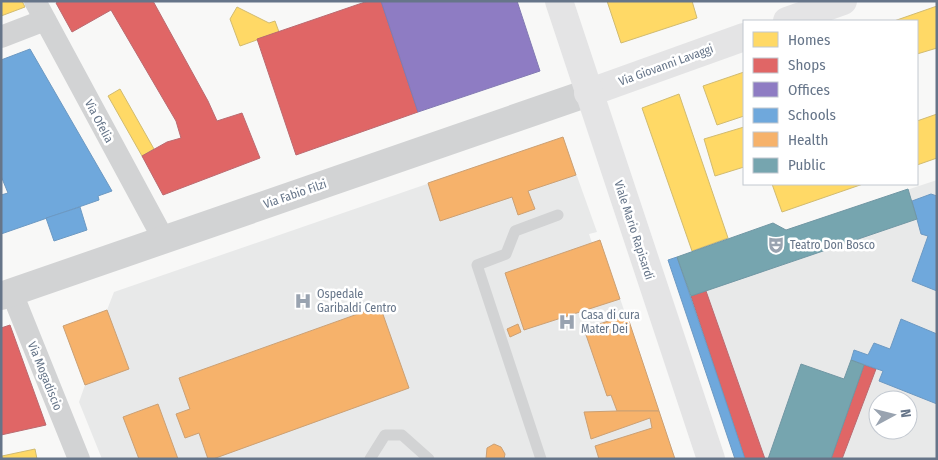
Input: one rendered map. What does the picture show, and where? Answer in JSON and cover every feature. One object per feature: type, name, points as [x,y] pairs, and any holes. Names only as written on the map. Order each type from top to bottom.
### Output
[{"type":"main road","name":"Viale Mario Rapisardi","points":[[559,1],[711,459]]},
{"type":"main road","points":[[790,20],[843,1]]},
{"type":"main road","name":"Via Giovanni Lavaggi","points":[[588,93],[743,37]]},
{"type":"street","points":[[1,37],[40,11]]},
{"type":"street","name":"Via Ofelia","points":[[40,11],[164,240]]},
{"type":"street","name":"Via Fabio Filzi","points":[[7,295],[588,93]]},
{"type":"street","name":"Via Mogadiscio","points":[[7,295],[79,459]]},
{"type":"lane","points":[[541,459],[477,265],[506,254],[515,231],[558,215]]},
{"type":"lane","points":[[370,459],[385,435],[402,435],[425,457]]},
{"type":"shaded area","name":"Ospedale Garibaldi Centro","points":[[563,137],[597,232],[589,234],[592,243],[600,240],[675,459],[102,459],[79,402],[85,385],[63,326],[107,310],[114,292]]},
{"type":"shaded area","points":[[937,180],[937,459],[745,459],[677,257],[773,223],[786,230]]},
{"type":"building: Homes","points":[[1,1],[22,1],[25,7],[1,16]]},
{"type":"building: Homes","points":[[607,1],[692,1],[697,18],[621,43]]},
{"type":"building: Homes","points":[[937,6],[937,48],[918,54],[918,20],[897,20]]},
{"type":"building: Homes","points":[[237,7],[269,23],[275,21],[279,32],[240,46],[230,19]]},
{"type":"building: Homes","points":[[743,72],[743,116],[717,125],[703,86]]},
{"type":"building: Homes","points":[[120,89],[154,149],[142,156],[108,96]]},
{"type":"building: Homes","points":[[679,94],[728,238],[692,251],[642,108]]},
{"type":"building: Homes","points":[[937,114],[937,158],[918,165],[918,121]]},
{"type":"building: Homes","points":[[743,127],[743,167],[715,176],[704,139]]},
{"type":"building: Homes","points":[[772,185],[860,185],[782,212]]},
{"type":"building: Homes","points":[[35,449],[37,459],[3,459],[2,456]]},
{"type":"building: Shops","points":[[59,1],[153,1],[217,121],[242,113],[260,158],[163,195],[142,156],[167,142],[181,138],[176,121],[111,10],[72,32],[56,3]]},
{"type":"building: Shops","points":[[368,1],[381,1],[418,112],[296,155],[257,39]]},
{"type":"building: Shops","points":[[706,291],[765,459],[745,459],[691,296]]},
{"type":"building: Shops","points":[[10,325],[46,425],[1,435],[1,328]]},
{"type":"building: Shops","points":[[864,365],[876,369],[842,459],[831,459]]},
{"type":"building: Offices","points":[[381,1],[517,1],[540,71],[418,112]]},
{"type":"building: Schools","points":[[30,49],[112,191],[98,196],[99,200],[1,234],[1,195],[8,193],[1,176],[1,60]]},
{"type":"building: Schools","points":[[931,194],[937,196],[937,291],[912,281],[928,236],[921,234],[912,201]]},
{"type":"building: Schools","points":[[80,207],[87,230],[54,241],[46,218]]},
{"type":"building: Schools","points":[[677,257],[745,459],[735,459],[668,260]]},
{"type":"building: Schools","points":[[901,319],[937,334],[937,404],[918,396],[918,390],[902,390],[879,381],[883,371],[851,360],[854,350],[868,355],[874,343],[890,349]]},
{"type":"building: Health","points":[[563,137],[576,175],[528,191],[535,209],[518,215],[512,197],[440,221],[428,183]]},
{"type":"building: Health","points":[[600,240],[620,299],[524,330],[505,273]]},
{"type":"building: Health","points":[[380,306],[409,388],[213,459],[208,459],[199,433],[185,438],[176,414],[190,409],[179,378]]},
{"type":"building: Health","points":[[107,310],[129,369],[85,385],[63,326]]},
{"type":"building: Health","points":[[627,315],[659,411],[617,411],[611,395],[607,396],[584,329]]},
{"type":"building: Health","points":[[518,324],[521,332],[510,337],[507,329]]},
{"type":"building: Health","points":[[158,404],[178,459],[139,459],[123,417]]},
{"type":"building: Health","points":[[659,411],[675,459],[599,459],[595,446],[652,428],[650,418],[591,439],[584,412]]},
{"type":"building: Health","points":[[494,444],[501,447],[505,454],[504,459],[486,459],[487,448]]},
{"type":"building: Public","name":"Teatro Don Bosco","points":[[908,189],[917,219],[691,296],[677,257],[773,223],[786,230]]},
{"type":"building: Public","points":[[851,360],[864,365],[831,459],[768,459],[801,364],[844,379]]},
{"type":"place","name":"Teatro Don Bosco","points":[[776,245]]},
{"type":"place","name":"Ospedale Garibaldi Centro","points":[[303,301]]},
{"type":"place","name":"Casa di cura Mater Dei","points":[[567,322]]}]
